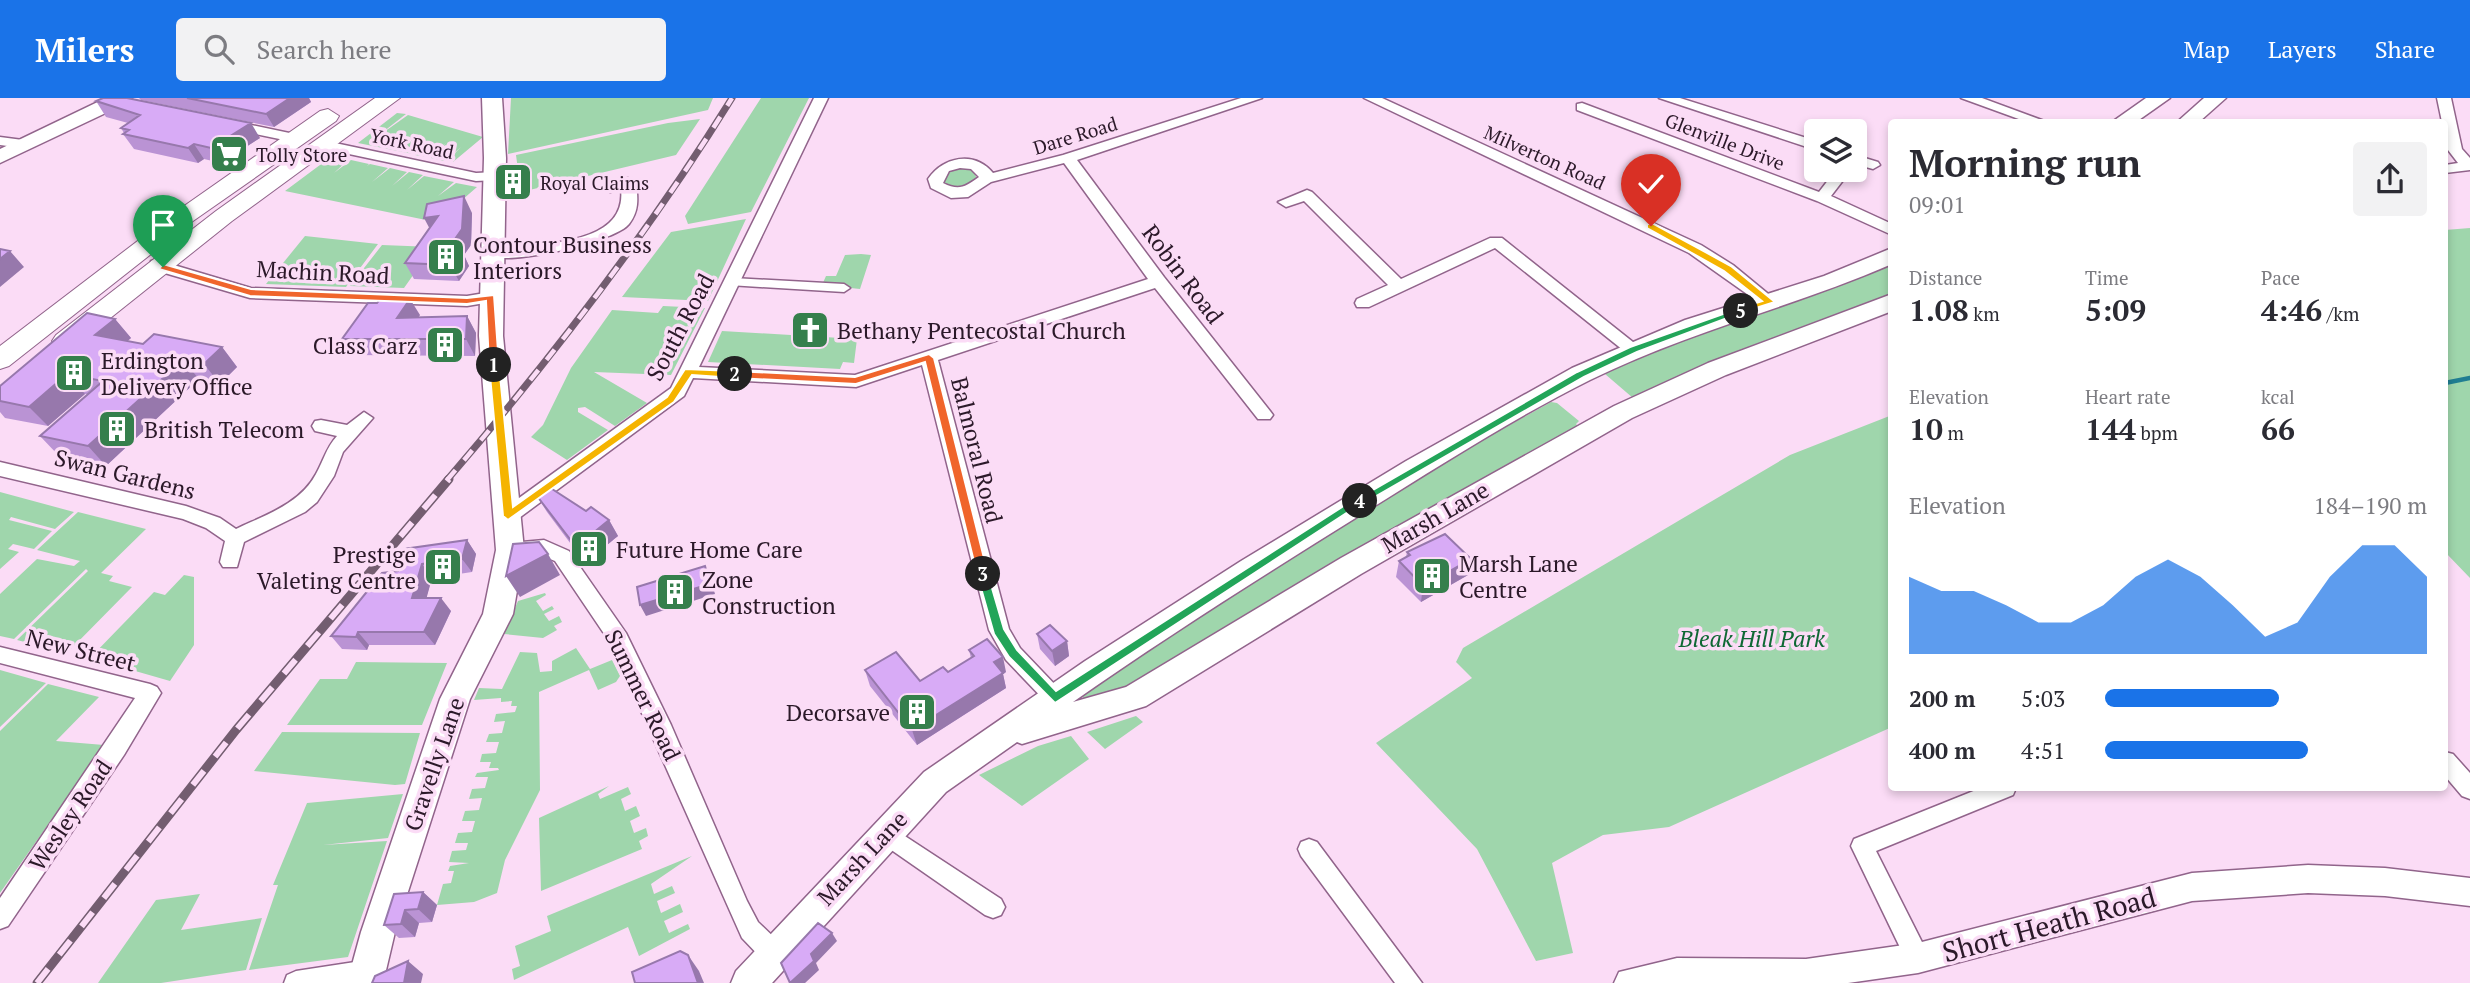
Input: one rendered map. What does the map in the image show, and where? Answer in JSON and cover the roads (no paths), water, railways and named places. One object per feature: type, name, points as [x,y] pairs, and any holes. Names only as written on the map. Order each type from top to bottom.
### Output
[{"type":"main road","points":[[0,360],[184,216],[355,98]]},
{"type":"main road","points":[[46,357],[157,265],[321,144],[390,98]]},
{"type":"main road","points":[[492,98],[495,176],[491,336],[510,550]]},
{"type":"main road","points":[[2127,119],[2160,98]]},
{"type":"main road","points":[[2191,119],[2216,98]]},
{"type":"main road","points":[[0,157],[23,144],[125,102]]},
{"type":"main road","name":"Marsh Lane","points":[[749,983],[773,953],[935,782],[1055,698],[1343,510],[1581,374],[1694,326],[1863,269],[1888,257]]},
{"type":"main road","name":"Marsh Lane","points":[[987,745],[1048,722],[1096,711],[1135,697],[1360,561],[1623,412],[1717,369],[1888,304]]},
{"type":"main road","name":"Gravelly Lane","points":[[367,977],[455,699],[498,614],[510,550]]},
{"type":"street","name":"South Road","points":[[508,516],[678,392],[821,98]]},
{"type":"street","name":"Dare Road","points":[[986,179],[1068,158],[1255,98]]},
{"type":"street","name":"Milverton Road","points":[[1371,98],[1695,249],[1727,269],[1770,302]]},
{"type":"street","points":[[1666,98],[1804,142]]},
{"type":"street","points":[[1968,98],[2031,119]]},
{"type":"street","points":[[2444,98],[2455,150],[2469,166]]},
{"type":"street","name":"Glenville Drive","points":[[1581,107],[1822,198],[1888,228]]},
{"type":"street","points":[[214,122],[294,138]]},
{"type":"street","points":[[0,141],[23,144]]},
{"type":"street","name":"York Road","points":[[321,144],[476,177],[495,176]]},
{"type":"street","name":"Robin Road","points":[[1068,158],[1158,281],[1264,415]]},
{"type":"street","points":[[1867,164],[1873,166]]},
{"type":"street","points":[[2448,169],[2469,166]]},
{"type":"street","points":[[1822,198],[1835,182]]},
{"type":"street","points":[[494,254],[522,248],[578,244],[611,230],[628,212],[630,200],[628,183],[610,187]]},
{"type":"street","points":[[1286,202],[1307,195],[1398,286]]},
{"type":"street","points":[[1363,303],[1496,241],[1634,350]]},
{"type":"street","name":"Machin Road","points":[[157,265],[250,293],[467,301],[491,297]]},
{"type":"street","points":[[689,372],[856,381],[1158,281]]},
{"type":"street","points":[[733,282],[844,288]]},
{"type":"street","name":"Balmoral Road","points":[[929,358],[999,630],[1013,653],[1055,698]]},
{"type":"street","points":[[230,562],[234,538],[298,507],[310,498],[325,476],[335,449],[364,418]]},
{"type":"street","points":[[321,426],[350,432]]},
{"type":"street","name":"Swan Gardens","points":[[0,469],[186,513],[213,523],[234,538]]},
{"type":"street","name":"Summer Road","points":[[510,550],[529,545],[544,547],[562,556],[619,639],[660,725],[738,908],[750,930],[773,953]]},
{"type":"street","name":"New Street","points":[[0,655],[150,693]]},
{"type":"street","name":"Wesley Road","points":[[0,918],[150,693]]},
{"type":"street","points":[[2448,764],[2470,789]]},
{"type":"street","points":[[1918,958],[1862,846],[1990,791]]},
{"type":"street","points":[[885,833],[993,907]]},
{"type":"street","points":[[1309,849],[1410,983]]},
{"type":"street","name":"Short Heath Road","points":[[1630,983],[1677,973],[1806,974],[1918,958],[2192,887],[2308,879],[2385,882],[2470,892]]},
{"type":"street","points":[[296,983],[367,977]]},
{"type":"waterway","points":[[2448,382],[2470,378]]},
{"type":"railway","points":[[447,480],[597,295],[667,198],[732,98]]},
{"type":"railway","points":[[37,983],[236,730],[449,479]]},
{"type":"place","name":"Tolly Store","points":[[229,154]]},
{"type":"place","name":"Royal Claims","points":[[513,182]]},
{"type":"place","name":"Contour Business Interiors","points":[[446,257]]},
{"type":"place","name":"Bethany Pentecostal Church","points":[[810,330]]},
{"type":"place","name":"Class Carz","points":[[445,345]]},
{"type":"place","name":"Erdington Delivery Office","points":[[74,373]]},
{"type":"place","name":"British Telecom","points":[[117,429]]},
{"type":"place","name":"Future Home Care","points":[[589,549]]},
{"type":"place","name":"Prestige Valeting Centre","points":[[443,567]]},
{"type":"place","name":"Marsh Lane Centre","points":[[1432,576]]},
{"type":"place","name":"Zone Construction","points":[[675,592]]},
{"type":"place","name":"Decorsave","points":[[917,712]]},
{"type":"park label","name":"Bleak Hill Park","points":[[1752,638]]}]
